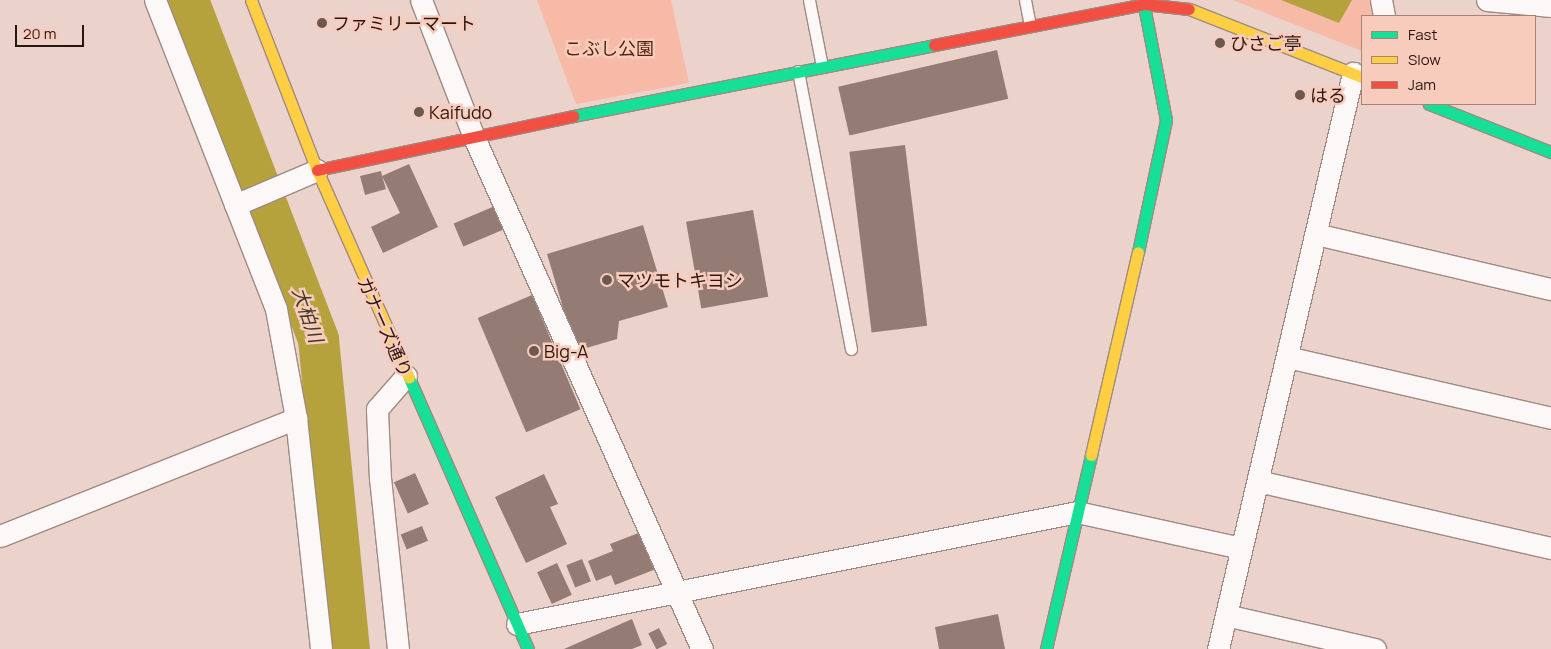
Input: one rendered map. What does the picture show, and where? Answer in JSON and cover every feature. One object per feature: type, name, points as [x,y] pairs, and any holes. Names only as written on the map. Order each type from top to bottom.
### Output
[{"type":"street","points":[[155,0],[276,309],[296,418],[321,649]]},
{"type":"street","name":"ガナーズ通り","points":[[251,0],[316,170],[528,649]]},
{"type":"street","points":[[421,0],[473,135],[702,649]]},
{"type":"street","points":[[1381,0],[1384,15]]},
{"type":"street","points":[[1487,0],[1551,6]]},
{"type":"street","points":[[235,205],[316,170],[473,135],[1144,2],[1186,8],[1357,75],[1316,234],[1218,649]]},
{"type":"street","points":[[1046,649],[1162,150],[1166,120],[1144,2]]},
{"type":"street","points":[[1432,105],[1551,152]]},
{"type":"street","points":[[1316,234],[1551,289]]},
{"type":"street","points":[[1287,357],[1551,418]]},
{"type":"street","points":[[398,649],[380,479],[377,409],[406,376]]},
{"type":"street","points":[[0,536],[296,418]]},
{"type":"street","points":[[1258,481],[1551,548]]},
{"type":"street","points":[[517,624],[676,590],[1078,512],[1241,548]]},
{"type":"street","points":[[1226,615],[1375,649]]},
{"type":"lane","points":[[809,0],[822,66]]},
{"type":"lane","points":[[1025,0],[1030,26]]},
{"type":"lane","points":[[798,71],[852,349]]},
{"type":"green space","name":"こぶし公園","points":[[537,0],[671,0],[689,83],[576,104]]},
{"type":"green space","points":[[1233,0],[1370,0],[1374,15],[1361,15],[1361,51]]},
{"type":"shaded area","points":[[1281,0],[1352,0],[1339,23]]},
{"type":"building","points":[[997,50],[1008,99],[849,135],[838,87]]},
{"type":"building","points":[[905,145],[927,326],[872,332],[849,152]]},
{"type":"building","points":[[409,164],[438,227],[383,253],[371,227],[400,213],[382,176]]},
{"type":"building","points":[[381,171],[386,189],[365,195],[360,176]]},
{"type":"building","points":[[495,206],[505,229],[463,247],[454,224]]},
{"type":"building","points":[[753,210],[768,297],[701,308],[686,222]]},
{"type":"building","name":"マツモトキヨシ","points":[[643,225],[668,307],[619,321],[617,339],[576,351],[547,254]]},
{"type":"building","points":[[532,295],[580,409],[526,432],[478,318]]},
{"type":"building","points":[[415,473],[429,504],[408,513],[394,482]]},
{"type":"building","points":[[544,474],[558,504],[550,507],[567,544],[526,563],[495,497]]},
{"type":"building","points":[[422,526],[428,541],[407,549],[401,535]]},
{"type":"building","points":[[641,532],[656,569],[615,585],[611,575],[596,581],[588,561],[613,551],[610,544]]},
{"type":"building","points":[[582,559],[591,581],[575,588],[566,565]]},
{"type":"building","points":[[557,563],[572,595],[552,604],[537,572]]},
{"type":"building","points":[[998,614],[1005,649],[939,649],[935,627]]},
{"type":"building","points":[[632,619],[642,645],[632,649],[564,649]]},
{"type":"building","points":[[659,628],[667,644],[656,649],[648,633]]},
{"type":"waterway","name":"大柏川","points":[[188,0],[318,339],[349,649]]},
{"type":"traffic: fast","points":[[1138,252],[1166,120],[1143,0]]},
{"type":"traffic: fast","points":[[573,116],[934,45]]},
{"type":"traffic: fast","points":[[1432,105],[1551,152]]},
{"type":"traffic: fast","points":[[409,378],[528,649]]},
{"type":"traffic: fast","points":[[1046,649],[1091,455]]},
{"type":"traffic: slow","points":[[251,0],[317,170],[409,378]]},
{"type":"traffic: slow","points":[[1189,9],[1361,77]]},
{"type":"traffic: slow","points":[[1091,455],[1138,252]]},
{"type":"traffic: jam","points":[[934,45],[1144,4],[1189,9]]},
{"type":"traffic: jam","points":[[317,170],[573,116]]},
{"type":"place","name":"ファミリーマート","points":[[322,23]]},
{"type":"place","name":"ひさご亭","points":[[1220,43]]},
{"type":"place","name":"はる","points":[[1300,95]]},
{"type":"place","name":"Kaifudo","points":[[419,112]]},
{"type":"place","name":"マツモトキヨシ","points":[[607,280]]},
{"type":"place","name":"Big-A","points":[[534,351]]}]
